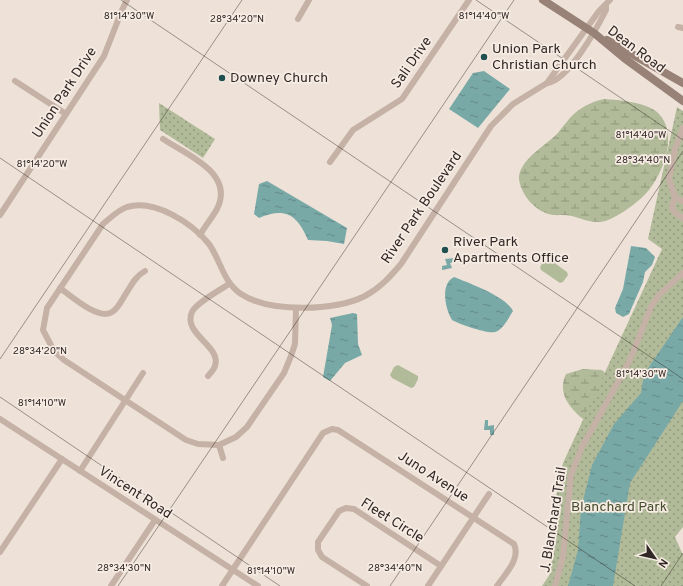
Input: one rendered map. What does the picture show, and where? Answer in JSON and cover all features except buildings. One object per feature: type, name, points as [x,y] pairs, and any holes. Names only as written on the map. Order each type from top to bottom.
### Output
[{"type":"main road","name":"Dean Road","points":[[543,0],[590,31],[683,101]]},
{"type":"main road","name":"Dean Road","points":[[590,31],[629,51],[683,83]]},
{"type":"street","name":"Union Park Drive","points":[[0,215],[104,56],[127,0]]},
{"type":"street","points":[[298,19],[309,0]]},
{"type":"street","name":"Sali Drive","points":[[330,162],[354,130],[402,99],[469,0]]},
{"type":"street","name":"River Park Boulevard","points":[[296,308],[295,344],[284,372],[247,427],[236,437],[219,445],[198,444],[186,440],[125,401],[64,360],[54,351],[48,342],[44,330],[44,320],[47,308],[60,288],[103,224],[114,214],[126,207],[151,206],[166,211],[200,235],[216,256],[229,284],[241,294],[252,299],[266,304],[296,308],[323,306],[364,296],[390,278],[491,126],[513,104],[547,83],[553,83],[568,70],[590,31],[606,10],[606,6],[610,0]]},
{"type":"street","points":[[15,81],[66,114]]},
{"type":"street","points":[[683,128],[675,149],[669,179],[675,197],[672,207],[674,212],[683,218]]},
{"type":"street","points":[[163,139],[207,168],[219,180],[221,189],[217,209],[200,235]]},
{"type":"street","points":[[675,197],[683,201]]},
{"type":"street","points":[[60,288],[94,312],[102,315],[110,313],[116,308],[138,275],[145,271]]},
{"type":"street","name":"J. Blanchard Trail","points":[[555,586],[563,558],[571,475],[582,447],[630,360],[658,296],[683,273]]},
{"type":"street","points":[[208,376],[215,367],[216,359],[193,329],[190,321],[192,312],[197,306],[229,284]]},
{"type":"street","points":[[80,471],[142,373]]},
{"type":"street","name":"Vincent Road","points":[[0,419],[258,586]]},
{"type":"street","name":"Juno Avenue","points":[[233,570],[323,433],[332,429],[338,430],[514,544],[517,550],[516,558],[497,586]]},
{"type":"street","points":[[219,445],[223,458]]},
{"type":"street","points":[[0,552],[62,459]]},
{"type":"street","points":[[428,586],[488,494]]},
{"type":"street","name":"Fleet Circle","points":[[367,586],[322,557],[318,550],[318,542],[339,511],[346,508],[354,509],[441,566]]},
{"type":"street","points":[[111,586],[155,520]]},
{"type":"street","points":[[222,586],[233,570]]},
{"type":"green space","points":[[604,99],[641,104],[654,110],[665,122],[668,132],[667,152],[660,173],[655,182],[641,199],[619,215],[602,222],[590,221],[567,215],[553,215],[541,211],[531,203],[523,191],[519,180],[521,170],[529,158],[557,134],[575,113],[589,104]]},
{"type":"green space","points":[[159,103],[215,139],[203,158],[160,130]]},
{"type":"green space","name":"Blanchard Park","points":[[677,107],[683,111],[683,527],[675,537],[683,555],[683,586],[542,586],[552,571],[549,568],[554,555],[549,531],[563,463],[662,249],[648,239]]},
{"type":"green space","points":[[545,259],[549,259],[567,272],[568,275],[563,282],[560,283],[541,270],[540,267]]},
{"type":"green space","points":[[398,365],[418,376],[414,387],[411,388],[392,378],[390,375],[394,367]]},
{"type":"green space","points":[[583,369],[602,370],[607,375],[586,418],[583,419],[569,405],[563,387],[566,374]]},
{"type":"water","points":[[484,71],[510,89],[478,128],[449,109],[473,73]]},
{"type":"water","points":[[267,181],[347,228],[344,244],[308,240],[295,219],[284,213],[277,213],[259,218],[254,214],[259,184]]},
{"type":"water","points":[[631,246],[646,248],[655,257],[652,265],[645,272],[643,282],[629,314],[623,317],[616,313],[615,308],[623,289]]},
{"type":"water","points":[[455,258],[456,262],[450,263],[452,268],[442,270],[442,266],[447,265],[445,259]]},
{"type":"water","points":[[454,277],[487,291],[509,306],[513,311],[501,329],[495,332],[486,332],[452,320],[447,309],[445,291],[450,280]]},
{"type":"water","points":[[353,313],[357,314],[358,344],[362,355],[345,363],[330,381],[323,377],[332,325],[330,318]]},
{"type":"water","points":[[683,317],[683,401],[630,483],[613,586],[568,586],[578,550],[581,508],[592,465],[614,424],[641,393],[644,374]]},
{"type":"water","points":[[485,420],[488,420],[488,426],[494,425],[494,435],[490,435],[490,430],[484,430]]},
{"type":"place","name":"Union Park Christian Church","points":[[484,57]]},
{"type":"place","name":"Downey Church","points":[[222,78]]},
{"type":"place","name":"River Park Apartments Office","points":[[445,250]]}]
